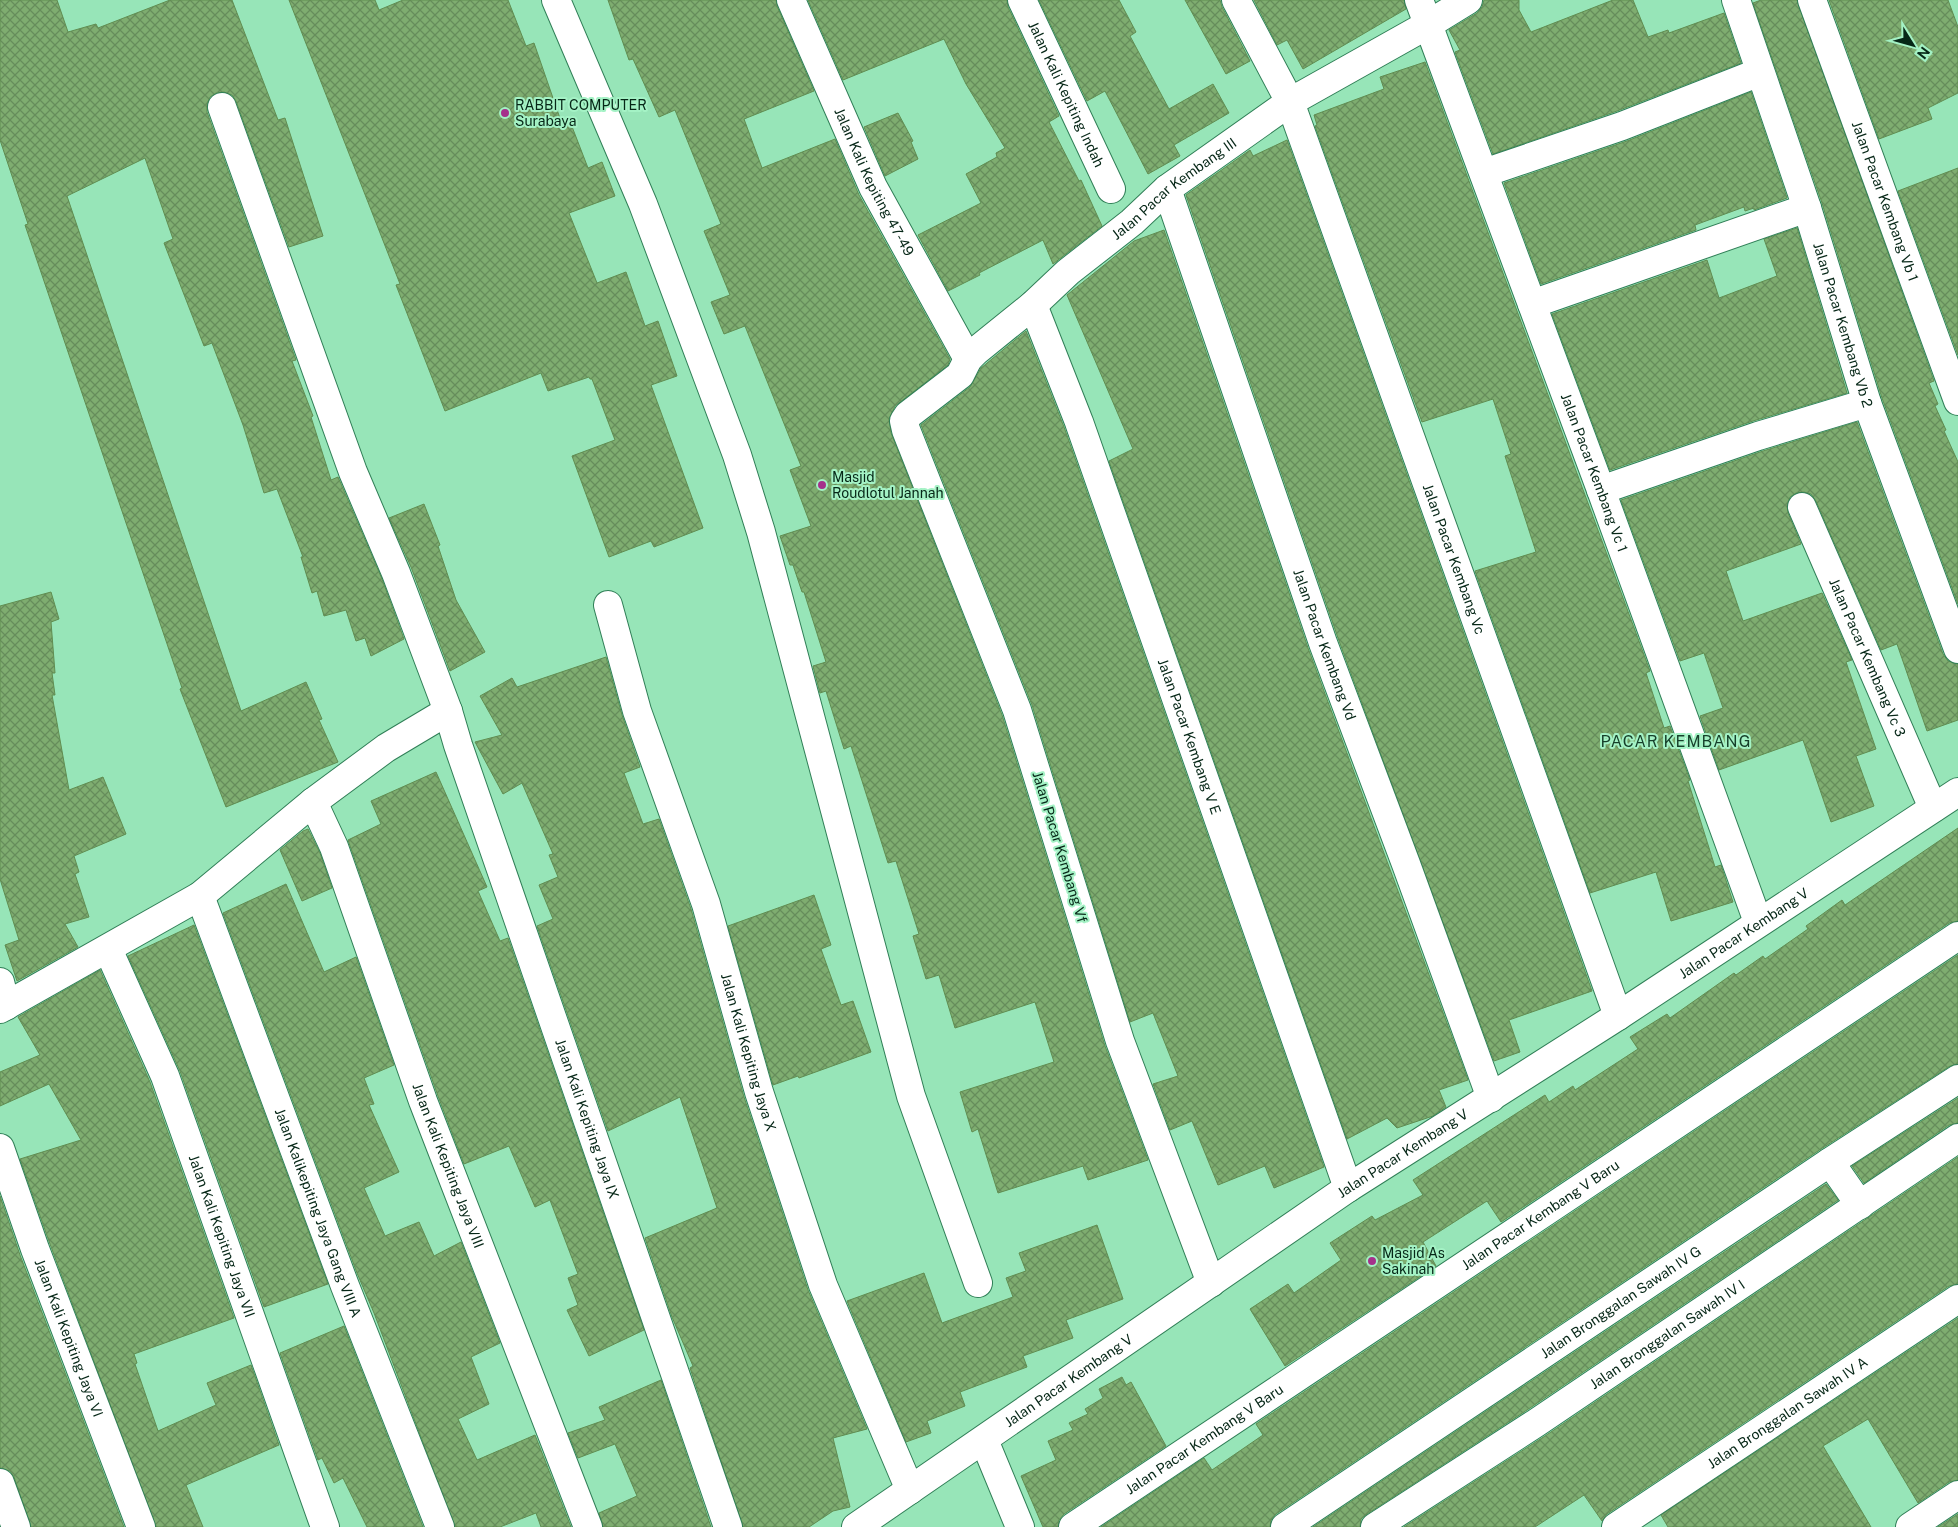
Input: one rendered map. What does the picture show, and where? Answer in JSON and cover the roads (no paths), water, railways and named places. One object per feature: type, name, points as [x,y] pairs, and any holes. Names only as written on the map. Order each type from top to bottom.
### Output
[{"type":"street","points":[[556,0],[643,204],[737,455],[763,541],[912,1096],[978,1283]]},
{"type":"street","name":"Jalan Kali Kepiting 47-49","points":[[791,0],[873,187],[968,358]]},
{"type":"street","name":"Jalan Kali Kepiting Indah","points":[[1022,0],[1111,189]]},
{"type":"street","name":"Jalan Pacar Kembang Vc","points":[[1236,0],[1290,102],[1618,1016]]},
{"type":"street","name":"Jalan Pacar Kembang III","points":[[908,415],[960,375],[968,358],[1034,305],[1068,272],[1132,222],[1167,189],[1290,102],[1424,12],[1468,0]]},
{"type":"street","name":"Jalan Pacar Kembang Vb 2","points":[[1736,0],[1806,208],[1867,403],[1958,649]]},
{"type":"street","name":"Jalan Pacar Kembang Vb 1","points":[[1812,0],[1958,401]]},
{"type":"street","name":"Jalan Pacar Kembang Vc 1","points":[[1424,12],[1758,922]]},
{"type":"street","points":[[1484,174],[1622,126],[1760,72]]},
{"type":"street","name":"Jalan Kali Kepiting Jaya IX","points":[[222,107],[353,472],[396,573],[448,711],[728,1527]]},
{"type":"street","name":"Jalan Pacar Kembang Vd","points":[[1167,189],[1323,643],[1491,1098]]},
{"type":"street","points":[[1532,304],[1806,208]]},
{"type":"street","name":"Jalan Pacar Kembang V E","points":[[1034,305],[1079,422],[1345,1178]]},
{"type":"street","points":[[1601,490],[1758,436],[1867,403]]},
{"type":"street","name":"Jalan Pacar Kembang Vf","points":[[908,415],[904,421],[906,430],[1017,710],[1120,1041],[1211,1283]]},
{"type":"street","name":"Jalan Pacar Kembang Vc 3","points":[[1802,507],[1933,808]]},
{"type":"street","name":"Jalan Kali Kepiting Jaya X","points":[[608,605],[637,710],[706,904],[759,1092],[820,1276],[910,1490]]},
{"type":"street","points":[[2,999],[108,949],[200,896],[313,802],[386,748],[448,711]]},
{"type":"street","name":"Jalan Pacar Kembang V","points":[[856,1527],[1211,1283],[1345,1178],[1491,1098],[1958,792]]},
{"type":"street","name":"Jalan Kali Kepiting Jaya VIII","points":[[313,802],[334,847],[423,1101],[588,1527]]},
{"type":"street","name":"Jalan Kalikepiting Jaya Gang VIII A","points":[[200,896],[345,1286],[440,1527]]},
{"type":"street","name":"Jalan Pacar Kembang V Baru","points":[[1072,1527],[1958,936]]},
{"type":"street","name":"Jalan Kali Kepiting Jaya VII","points":[[108,949],[164,1076],[325,1527]]},
{"type":"street","name":"Jalan Bronggalan Sawah IV G","points":[[1285,1527],[1830,1162],[1958,1079]]},
{"type":"street","name":"Jalan Bronggalan Sawah IV I","points":[[1375,1527],[1536,1423],[1958,1138]]},
{"type":"street","name":"Jalan Kali Kepiting Jaya VI","points":[[0,1148],[35,1249],[142,1527]]},
{"type":"street","points":[[1830,1162],[1860,1205]]},
{"type":"street","name":"Jalan Bronggalan Sawah IV A","points":[[1616,1527],[1958,1299]]},
{"type":"street","points":[[984,1440],[1020,1527]]},
{"type":"street","points":[[0,1483],[16,1527]]},
{"type":"street","points":[[1910,1527],[1958,1494]]},
{"type":"place","name":"RABBIT COMPUTER Surabaya","points":[[505,113]]},
{"type":"place","name":"Masjid Roudlotul Jannah","points":[[822,485]]},
{"type":"place","name":"Masjid As Sakinah","points":[[1372,1261]]},
{"type":"district","name":"PACAR KEMBANG","points":[[1676,741]]}]
